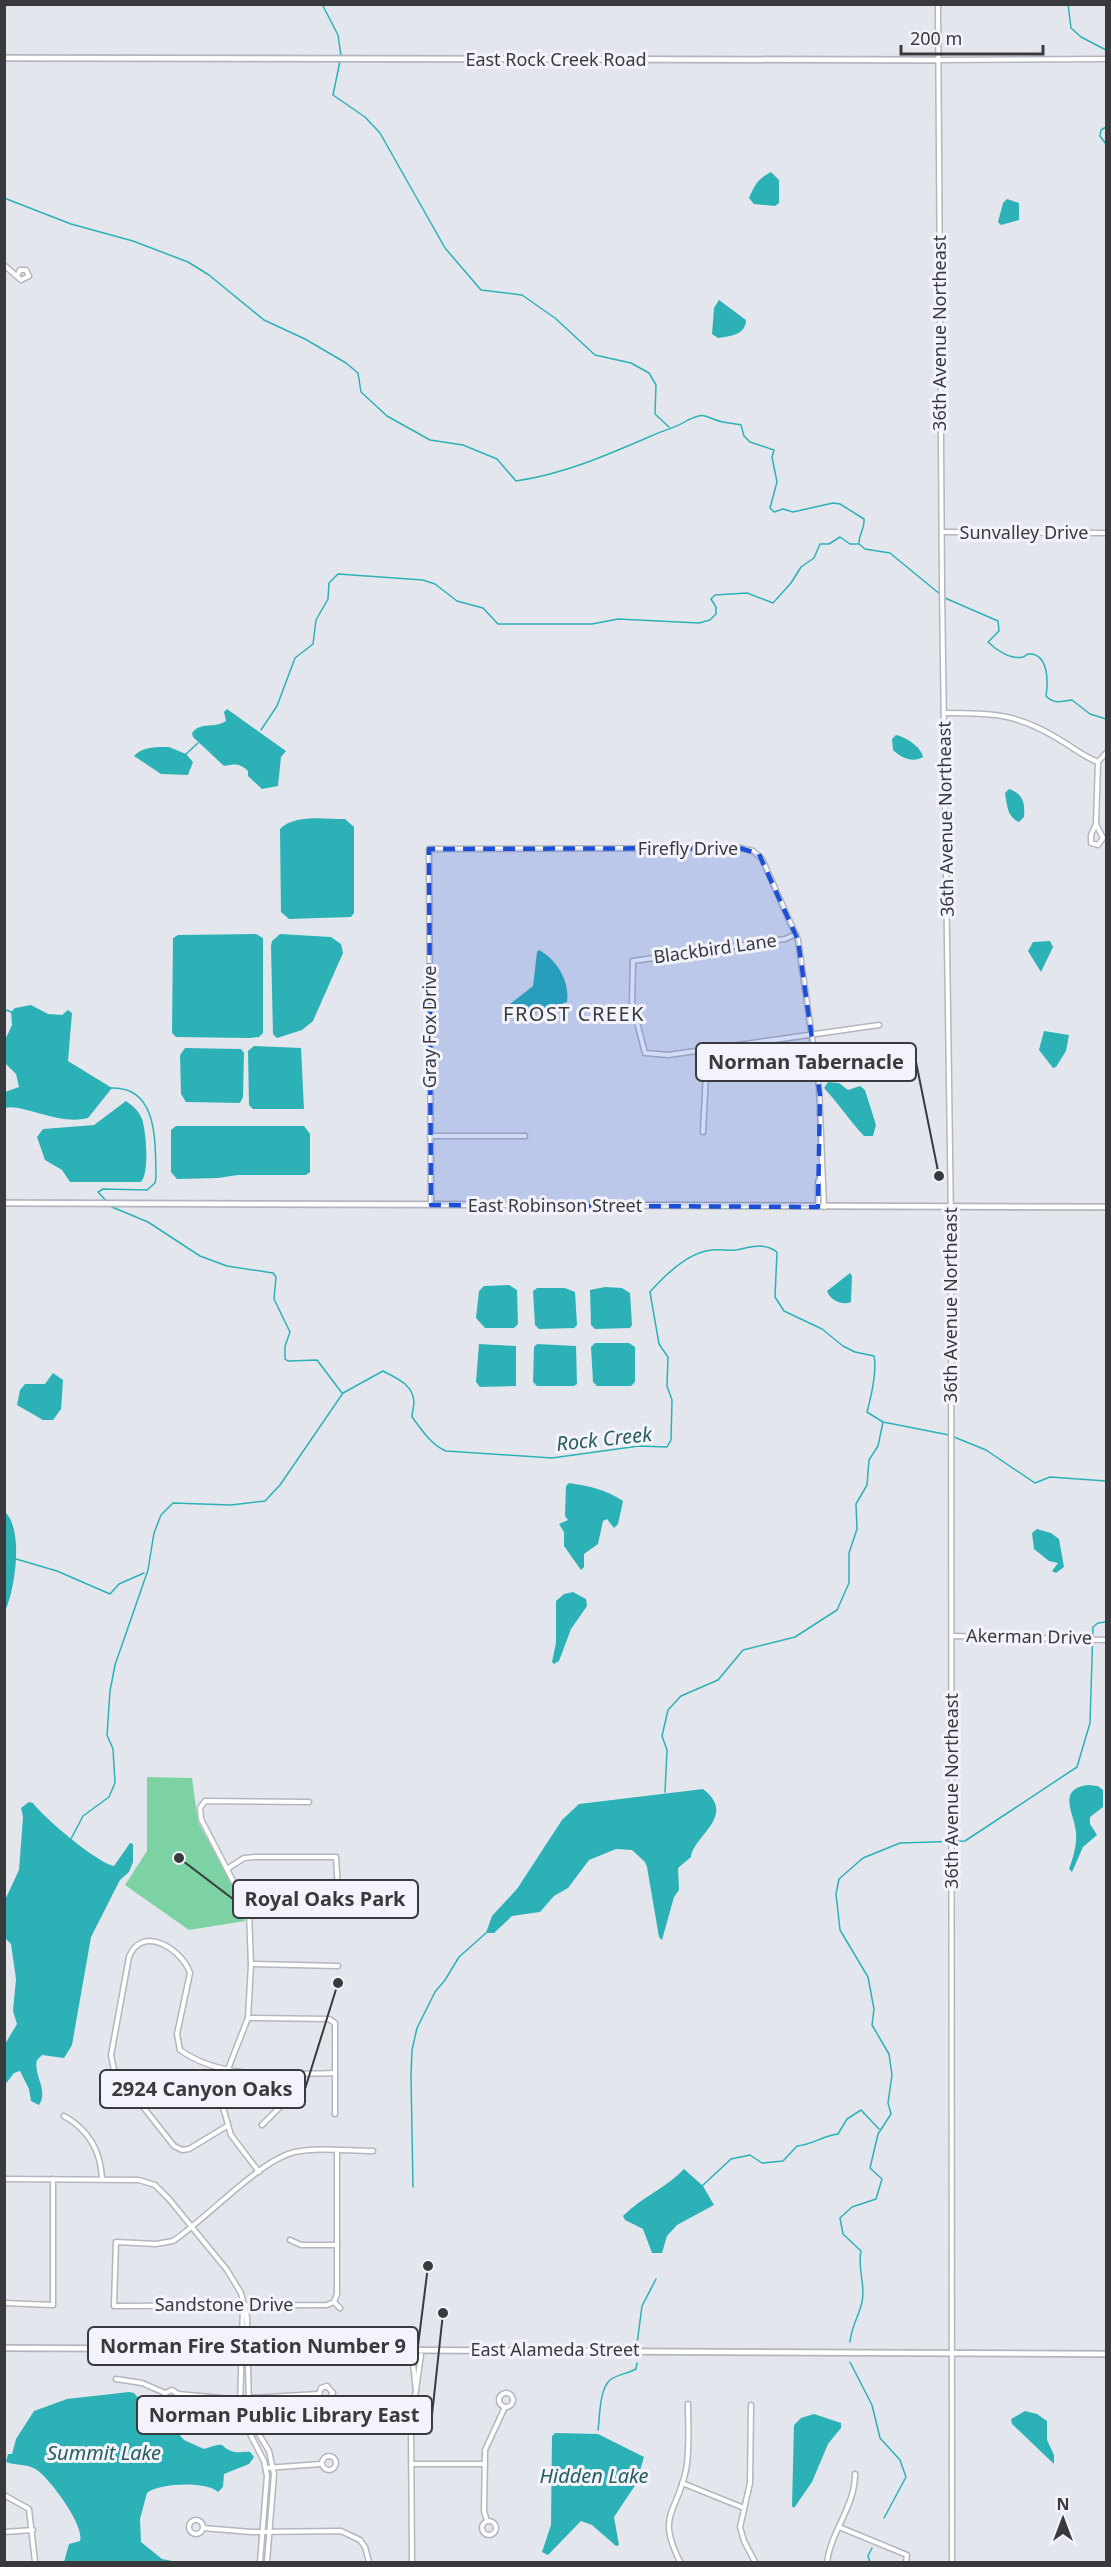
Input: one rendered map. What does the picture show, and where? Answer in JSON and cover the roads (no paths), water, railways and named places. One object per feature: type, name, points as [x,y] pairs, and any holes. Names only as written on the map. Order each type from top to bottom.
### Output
[{"type":"street","name":"36th Avenue Northeast","points":[[938,4],[942,605],[951,1207],[952,2562]]},
{"type":"street","name":"East Rock Creek Road","points":[[4,58],[1105,59]]},
{"type":"street","points":[[4,265],[18,274]]},
{"type":"street","name":"Sunvalley Drive","points":[[942,532],[1107,533]]},
{"type":"street","points":[[944,713],[986,712],[1007,715],[1056,737],[1098,762]]},
{"type":"street","points":[[1096,824],[1103,838],[1098,845],[1090,842],[1096,824],[1098,762],[1107,753]]},
{"type":"street","name":"Firefly Drive","points":[[429,849],[747,849],[759,854],[796,934],[820,1095],[820,1175],[818,1182],[821,1207]]},
{"type":"street","name":"Gray Fox Drive","points":[[429,849],[431,1205]]},
{"type":"street","name":"Blackbird Lane","points":[[704,1050],[660,1056],[645,1053],[634,1016],[633,961],[785,939],[796,934]]},
{"type":"street","points":[[703,1132],[706,1073],[704,1050],[879,1025]]},
{"type":"street","points":[[430,1136],[525,1136]]},
{"type":"street","name":"East Robinson Street","points":[[4,1203],[1107,1207]]},
{"type":"street","name":"Akerman Drive","points":[[952,1636],[1107,1640]]},
{"type":"street","points":[[259,2172],[227,2126],[222,2104],[228,2069],[248,2018],[251,1964],[249,1912],[201,1819],[202,1804],[206,1801],[309,1802]]},
{"type":"street","points":[[227,1869],[244,1858],[336,1857],[339,1908],[334,1912],[249,1912]]},
{"type":"street","points":[[227,2126],[189,2149],[182,2150],[174,2146],[114,2070],[111,2055],[133,1947],[144,1940],[152,1940],[183,1958],[190,1973],[177,2043],[180,2050],[189,2056],[244,2073],[334,2073]]},
{"type":"street","points":[[251,1964],[338,1966]]},
{"type":"street","points":[[248,2018],[329,2019],[334,2023],[335,2114]]},
{"type":"street","points":[[262,2125],[282,2105],[283,2074]]},
{"type":"street","points":[[64,2116],[77,2123],[98,2150],[102,2179]]},
{"type":"street","points":[[338,2151],[337,2294],[334,2302],[340,2308]]},
{"type":"street","points":[[192,2227],[281,2156],[296,2152],[373,2151]]},
{"type":"street","points":[[4,2179],[102,2179],[151,2182],[170,2199],[234,2280],[247,2318],[250,2415],[267,2446],[273,2467],[275,2488],[267,2562]]},
{"type":"street","points":[[4,2303],[53,2305],[53,2179]]},
{"type":"street","name":"Sandstone Drive","points":[[192,2227],[173,2241],[162,2244],[116,2242],[114,2306],[327,2305],[334,2302]]},
{"type":"street","points":[[290,2240],[301,2245],[336,2245]]},
{"type":"street","points":[[243,2306],[240,2399],[243,2419],[266,2468],[260,2562]]},
{"type":"street","name":"East Alameda Street","points":[[4,2348],[1107,2354]]},
{"type":"street","points":[[412,2562],[411,2421],[421,2355]]},
{"type":"street","points":[[412,2356],[416,2390]]},
{"type":"street","points":[[116,2379],[142,2383],[165,2393],[172,2390],[178,2394],[240,2399],[319,2394]]},
{"type":"street","points":[[165,2393],[164,2398],[170,2404],[177,2401],[178,2394]]},
{"type":"street","points":[[680,2562],[669,2539],[667,2523],[682,2483],[688,2457],[688,2404]]},
{"type":"street","points":[[751,2405],[750,2483],[740,2532],[755,2562]]},
{"type":"street","points":[[487,2521],[484,2511],[484,2464],[487,2444],[505,2407]]},
{"type":"street","points":[[266,2468],[321,2464]]},
{"type":"street","points":[[411,2464],[484,2464]]},
{"type":"street","points":[[827,2562],[829,2549],[855,2492],[855,2474]]},
{"type":"street","points":[[682,2483],[744,2508]]},
{"type":"street","points":[[4,2495],[29,2509],[35,2562]]},
{"type":"street","points":[[203,2528],[263,2532],[346,2532],[360,2540],[366,2547],[369,2562]]},
{"type":"street","points":[[839,2528],[907,2555],[906,2562]]},
{"type":"street","points":[[4,2532],[33,2530]]},
{"type":"water","points":[[771,172],[779,180],[779,203],[775,206],[754,204],[749,198],[753,189]]},
{"type":"water","points":[[1007,199],[1019,203],[1019,220],[1001,225],[998,222],[1003,203]]},
{"type":"water","points":[[719,300],[746,320],[740,332],[718,338],[712,334],[714,308]]},
{"type":"water","points":[[227,709],[286,751],[281,757],[278,786],[262,789],[248,776],[245,768],[237,765],[224,766],[193,737],[192,733],[200,727],[217,725],[226,721],[224,712]]},
{"type":"water","points":[[896,735],[912,743],[923,757],[911,760],[896,753],[893,750],[892,739]]},
{"type":"water","points":[[169,747],[186,754],[193,762],[188,775],[161,774],[134,756],[146,749]]},
{"type":"water","points":[[1009,789],[1021,797],[1024,804],[1024,817],[1019,822],[1008,810],[1005,793]]},
{"type":"water","points":[[301,819],[345,819],[354,827],[354,913],[351,917],[289,919],[281,912],[280,829],[286,824]]},
{"type":"water","points":[[256,934],[263,938],[263,1033],[259,1037],[249,1038],[176,1037],[172,1033],[173,938],[178,935]]},
{"type":"water","points":[[280,934],[331,937],[341,944],[343,953],[313,1021],[302,1030],[277,1038],[273,1034],[271,946],[272,941]]},
{"type":"water","points":[[1050,941],[1053,947],[1041,972],[1028,951],[1033,942]]},
{"type":"water","points":[[539,950],[557,965],[561,972],[566,986],[567,1002],[518,1019],[510,1004],[533,986]]},
{"type":"water","points":[[31,1005],[48,1014],[62,1015],[68,1010],[72,1013],[68,1061],[112,1088],[88,1118],[65,1119],[12,1107],[5,1108],[5,1092],[19,1087],[16,1074],[5,1063],[5,1040],[12,1025],[11,1012],[15,1008]]},
{"type":"water","points":[[1044,1031],[1069,1035],[1066,1051],[1053,1068],[1039,1050]]},
{"type":"water","points":[[254,1046],[301,1048],[304,1109],[253,1109],[249,1105],[248,1051]]},
{"type":"water","points":[[185,1048],[241,1049],[244,1053],[243,1097],[240,1103],[186,1102],[181,1094],[180,1055]]},
{"type":"water","points":[[828,1082],[839,1083],[848,1090],[860,1086],[865,1090],[876,1125],[873,1136],[864,1136],[824,1088]]},
{"type":"water","points":[[126,1101],[142,1119],[146,1142],[146,1170],[141,1182],[70,1182],[62,1170],[45,1160],[37,1137],[43,1129],[94,1125]]},
{"type":"water","points":[[176,1126],[304,1126],[310,1134],[310,1172],[306,1175],[238,1175],[177,1179],[171,1172],[171,1130]]},
{"type":"water","points":[[850,1273],[852,1276],[851,1302],[837,1301],[827,1291]]},
{"type":"water","points":[[509,1285],[517,1290],[518,1324],[514,1328],[485,1328],[476,1318],[479,1291],[484,1286]]},
{"type":"water","points":[[605,1287],[622,1288],[630,1293],[632,1325],[630,1328],[595,1329],[591,1325],[590,1290]]},
{"type":"water","points":[[537,1288],[565,1288],[575,1292],[577,1325],[574,1328],[539,1329],[535,1325],[533,1291]]},
{"type":"water","points":[[595,1343],[629,1343],[635,1347],[635,1382],[631,1386],[597,1386],[593,1382],[591,1347]]},
{"type":"water","points":[[479,1344],[516,1346],[516,1386],[480,1387],[476,1382]]},
{"type":"water","points":[[537,1344],[576,1346],[577,1384],[574,1386],[537,1386],[533,1382],[534,1347]]},
{"type":"water","points":[[53,1373],[63,1380],[61,1409],[53,1420],[43,1420],[17,1405],[20,1390],[25,1384],[45,1384]]},
{"type":"water","points":[[569,1483],[598,1489],[623,1501],[618,1524],[614,1528],[607,1519],[603,1521],[598,1544],[584,1554],[584,1567],[581,1570],[564,1546],[564,1532],[559,1524],[568,1520],[565,1516],[566,1486]]},
{"type":"water","points":[[5,1512],[14,1532],[16,1560],[12,1589],[5,1611]]},
{"type":"water","points":[[1037,1529],[1051,1533],[1059,1539],[1064,1567],[1056,1573],[1052,1571],[1058,1563],[1049,1561],[1034,1549],[1032,1533]]},
{"type":"water","points":[[573,1592],[586,1599],[587,1606],[571,1629],[559,1661],[554,1664],[552,1662],[556,1643],[556,1601],[564,1594]]},
{"type":"water","points":[[1088,1785],[1098,1786],[1103,1790],[1103,1807],[1090,1817],[1090,1824],[1097,1835],[1083,1847],[1072,1872],[1069,1869],[1076,1838],[1070,1797],[1072,1792],[1078,1788]]},
{"type":"water","points":[[703,1789],[713,1799],[716,1808],[715,1817],[691,1857],[678,1868],[679,1890],[674,1897],[662,1940],[659,1937],[645,1862],[632,1850],[616,1849],[589,1860],[568,1888],[554,1896],[540,1912],[512,1916],[494,1933],[486,1933],[492,1916],[517,1889],[562,1820],[579,1804]]},
{"type":"water","points":[[29,1802],[33,1803],[71,1839],[106,1863],[114,1866],[130,1843],[133,1844],[133,1862],[129,1872],[120,1880],[91,1937],[72,2045],[64,2058],[42,2055],[37,2060],[36,2066],[42,2088],[42,2099],[39,2105],[31,2101],[29,2089],[20,2071],[14,2073],[4,2086],[5,2044],[17,2024],[13,2011],[16,1979],[11,1944],[5,1938],[5,1900],[19,1870],[23,1817],[21,1808]]},
{"type":"water","points":[[684,2169],[703,2186],[714,2205],[677,2225],[667,2236],[662,2253],[652,2253],[643,2229],[625,2220],[623,2216]]},
{"type":"water","name":"Summit Lake","points":[[134,2393],[145,2406],[171,2425],[184,2440],[204,2449],[222,2445],[235,2452],[250,2452],[254,2457],[249,2464],[224,2474],[223,2487],[218,2492],[204,2486],[172,2485],[147,2493],[140,2519],[141,2542],[162,2559],[177,2562],[64,2562],[69,2544],[80,2541],[80,2534],[72,2514],[58,2492],[43,2475],[29,2466],[6,2462],[8,2454],[12,2454],[16,2439],[34,2411],[67,2399]]},
{"type":"water","points":[[1025,2411],[1037,2414],[1047,2421],[1047,2440],[1054,2455],[1054,2464],[1012,2424],[1011,2419]]},
{"type":"water","points":[[814,2414],[841,2423],[841,2428],[828,2444],[812,2482],[794,2508],[792,2506],[794,2425],[801,2418]]},
{"type":"water","name":"Hidden Lake","points":[[555,2433],[598,2434],[644,2457],[636,2484],[614,2517],[619,2545],[616,2546],[592,2525],[581,2521],[548,2555],[542,2552],[551,2525],[552,2436]]},
{"type":"waterway","points":[[322,4],[338,35],[341,56]]},
{"type":"waterway","points":[[1068,4],[1071,28],[1081,37],[1106,50]]},
{"type":"waterway","points":[[340,61],[333,95],[365,117],[380,133],[445,248],[481,290],[522,295],[555,318],[595,355],[631,363],[649,373],[656,385],[655,414],[669,427]]},
{"type":"waterway","points":[[1106,127],[1101,130],[1100,136],[1106,144]]},
{"type":"waterway","points":[[4,198],[71,224],[133,241],[188,262],[209,275],[264,320],[305,339],[346,363],[358,373],[361,392],[387,416],[430,440],[463,445],[497,459],[516,481],[551,474],[585,463],[693,418],[703,416],[741,425],[744,436],[750,442],[774,450],[772,457],[777,482],[770,508],[774,512],[783,509],[793,512],[833,503],[840,504],[864,519],[859,543]]},
{"type":"waterway","points":[[261,730],[277,706],[295,658],[313,644],[316,620],[328,599],[329,583],[338,574],[423,580],[435,584],[457,601],[483,608],[498,624],[592,624],[618,619],[699,623],[710,620],[716,614],[716,607],[711,599],[715,595],[747,593],[773,603],[791,583],[801,567],[814,558],[820,544],[829,544],[840,537],[850,544],[859,544],[865,549],[890,553],[941,595]]},
{"type":"waterway","points":[[945,598],[998,621],[999,631],[988,642],[999,651],[1018,658],[1029,654],[1038,656],[1046,672],[1046,696],[1049,699],[1058,702],[1072,700],[1090,714],[1106,719]]},
{"type":"waterway","points":[[186,754],[198,743]]},
{"type":"waterway","points":[[4,1009],[11,1012]]},
{"type":"waterway","points":[[110,1088],[126,1090],[138,1096],[146,1106],[154,1134],[156,1177],[155,1183],[147,1190],[103,1189],[98,1192],[112,1207],[148,1222],[200,1256],[227,1266],[273,1273],[276,1277],[274,1299],[290,1332],[285,1346],[285,1359],[288,1361],[317,1360],[342,1393]]},
{"type":"waterway","name":"Rock Creek","points":[[71,1839],[83,1816],[109,1797],[115,1783],[113,1749],[107,1735],[110,1691],[115,1665],[148,1570],[154,1533],[161,1515],[173,1503],[231,1505],[265,1501],[280,1485],[343,1393],[383,1371],[398,1379],[411,1391],[414,1402],[412,1417],[431,1441],[446,1451],[552,1458],[639,1446],[667,1447],[671,1440],[672,1400],[667,1386],[668,1357],[659,1344],[650,1292],[670,1272],[694,1255],[712,1250],[762,1246],[777,1252],[775,1297],[784,1311],[822,1329],[843,1346],[855,1352],[874,1356],[874,1376],[867,1412],[883,1422],[949,1435]]},
{"type":"waterway","points":[[665,1792],[667,1750],[662,1736],[668,1710],[681,1696],[718,1680],[743,1650],[795,1637],[837,1610],[849,1583],[849,1553],[857,1529],[856,1504],[867,1485],[869,1460],[878,1446],[883,1422]]},
{"type":"waterway","name":"Rock Creek","points":[[954,1437],[986,1450],[1035,1483],[1050,1477],[1106,1481]]},
{"type":"waterway","name":"Rock Creek","points":[[16,1559],[57,1571],[110,1594],[119,1584],[144,1573]]},
{"type":"waterway","points":[[850,2342],[863,2296],[861,2251],[843,2234],[840,2218],[852,2207],[876,2199],[882,2179],[870,2168],[878,2134],[891,2114],[888,2103],[892,2075],[889,2054],[872,2025],[874,2009],[868,1977],[840,1930],[836,1894],[839,1879],[863,1858],[900,1843],[965,1841],[1077,1767],[1090,1723],[1093,1627],[1098,1623],[1106,1622]]},
{"type":"waterway","points":[[413,2187],[411,2076],[412,2050],[417,2028],[435,1992],[459,1957],[486,1933]]},
{"type":"waterway","points":[[702,2186],[731,2159],[750,2155],[762,2163],[783,2161],[797,2146],[838,2134],[847,2119],[861,2110],[879,2129]]},
{"type":"waterway","points":[[637,2344],[642,2306],[656,2279]]},
{"type":"waterway","points":[[850,2362],[872,2405],[880,2438],[900,2460],[906,2477],[884,2518]]},
{"type":"waterway","points":[[598,2430],[606,2384],[613,2378],[636,2369],[637,2363]]},
{"type":"waterway","points":[[870,2562],[868,2556],[872,2548]]},
{"type":"place","name":"Norman Tabernacle","points":[[939,1176]]},
{"type":"place","name":"Royal Oaks Park","points":[[179,1858]]},
{"type":"place","name":"2924 Canyon Oaks","points":[[338,1983]]},
{"type":"place","name":"Norman Fire Station Number 9","points":[[428,2266]]},
{"type":"place","name":"Norman Public Library East","points":[[443,2313]]},
{"type":"district","name":"FROST CREEK","points":[[574,1014]]}]
